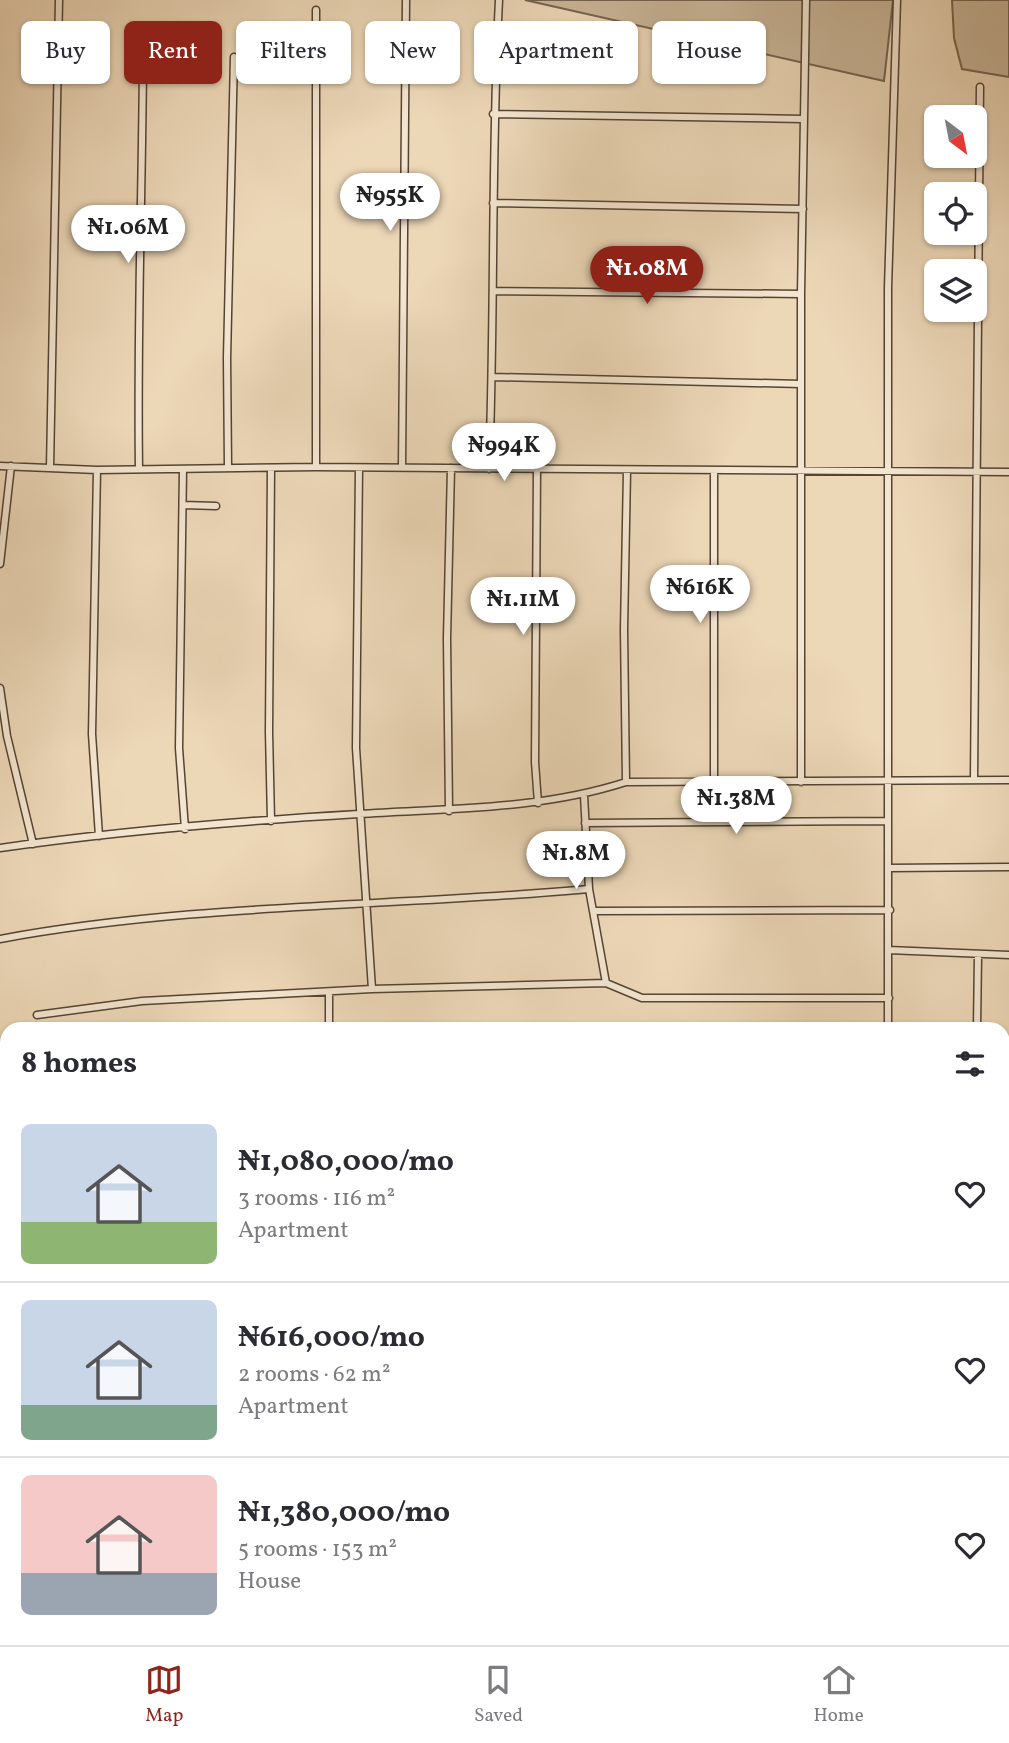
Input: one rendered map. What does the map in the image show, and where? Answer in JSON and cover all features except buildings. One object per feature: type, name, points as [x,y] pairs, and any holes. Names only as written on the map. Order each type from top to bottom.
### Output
[{"type":"street","points":[[50,468],[59,0]]},
{"type":"street","points":[[402,467],[406,0]]},
{"type":"street","points":[[489,469],[493,377],[493,114],[499,0]]},
{"type":"street","points":[[801,782],[801,294],[806,0]]},
{"type":"street","points":[[888,1022],[890,911],[886,780],[886,471],[888,288],[897,0]]},
{"type":"street","points":[[316,10],[316,467]]},
{"type":"street","points":[[228,467],[227,358],[234,57]]},
{"type":"street","points":[[139,469],[137,321],[142,260],[143,84]]},
{"type":"street","points":[[974,780],[980,87]]},
{"type":"street","points":[[493,114],[803,119]]},
{"type":"street","points":[[493,203],[803,209]]},
{"type":"street","points":[[493,291],[801,294]]},
{"type":"street","points":[[493,377],[801,384]]},
{"type":"street","points":[[0,466],[97,470],[402,467],[627,471],[1009,472]]},
{"type":"street","points":[[0,564],[11,466]]},
{"type":"street","points":[[271,468],[268,732],[271,821]]},
{"type":"street","points":[[359,468],[356,748],[372,989]]},
{"type":"street","points":[[449,811],[447,638],[451,468]]},
{"type":"street","points":[[537,469],[535,762],[538,803]]},
{"type":"street","points":[[97,470],[92,734],[99,835]]},
{"type":"street","points":[[183,470],[179,748],[185,829]]},
{"type":"street","points":[[714,470],[714,780]]},
{"type":"street","points":[[626,782],[624,630],[627,471]]},
{"type":"street","points":[[183,505],[216,506]]},
{"type":"street","points":[[0,688],[7,736],[33,844]]},
{"type":"street","points":[[0,848],[99,835],[538,803],[584,795],[626,782],[1009,780]]},
{"type":"street","points":[[584,795],[589,889],[606,983]]},
{"type":"street","points":[[584,823],[887,821]]},
{"type":"street","points":[[889,868],[1009,867]]},
{"type":"street","points":[[0,939],[97,922],[366,901],[514,896],[589,889]]},
{"type":"street","points":[[594,911],[890,911]]},
{"type":"street","points":[[888,950],[1009,955]]},
{"type":"street","points":[[977,1022],[978,955]]},
{"type":"street","points":[[37,1015],[142,1001],[329,994],[372,989],[606,983],[642,998],[888,998]]},
{"type":"street","points":[[329,994],[329,1022]]},
{"type":"shaded area","points":[[525,0],[893,0],[884,81],[766,54],[766,21],[652,21],[652,29],[638,25],[638,21],[618,21]]},
{"type":"shaded area","points":[[952,0],[1009,0],[1009,77],[962,69],[954,38]]}]
